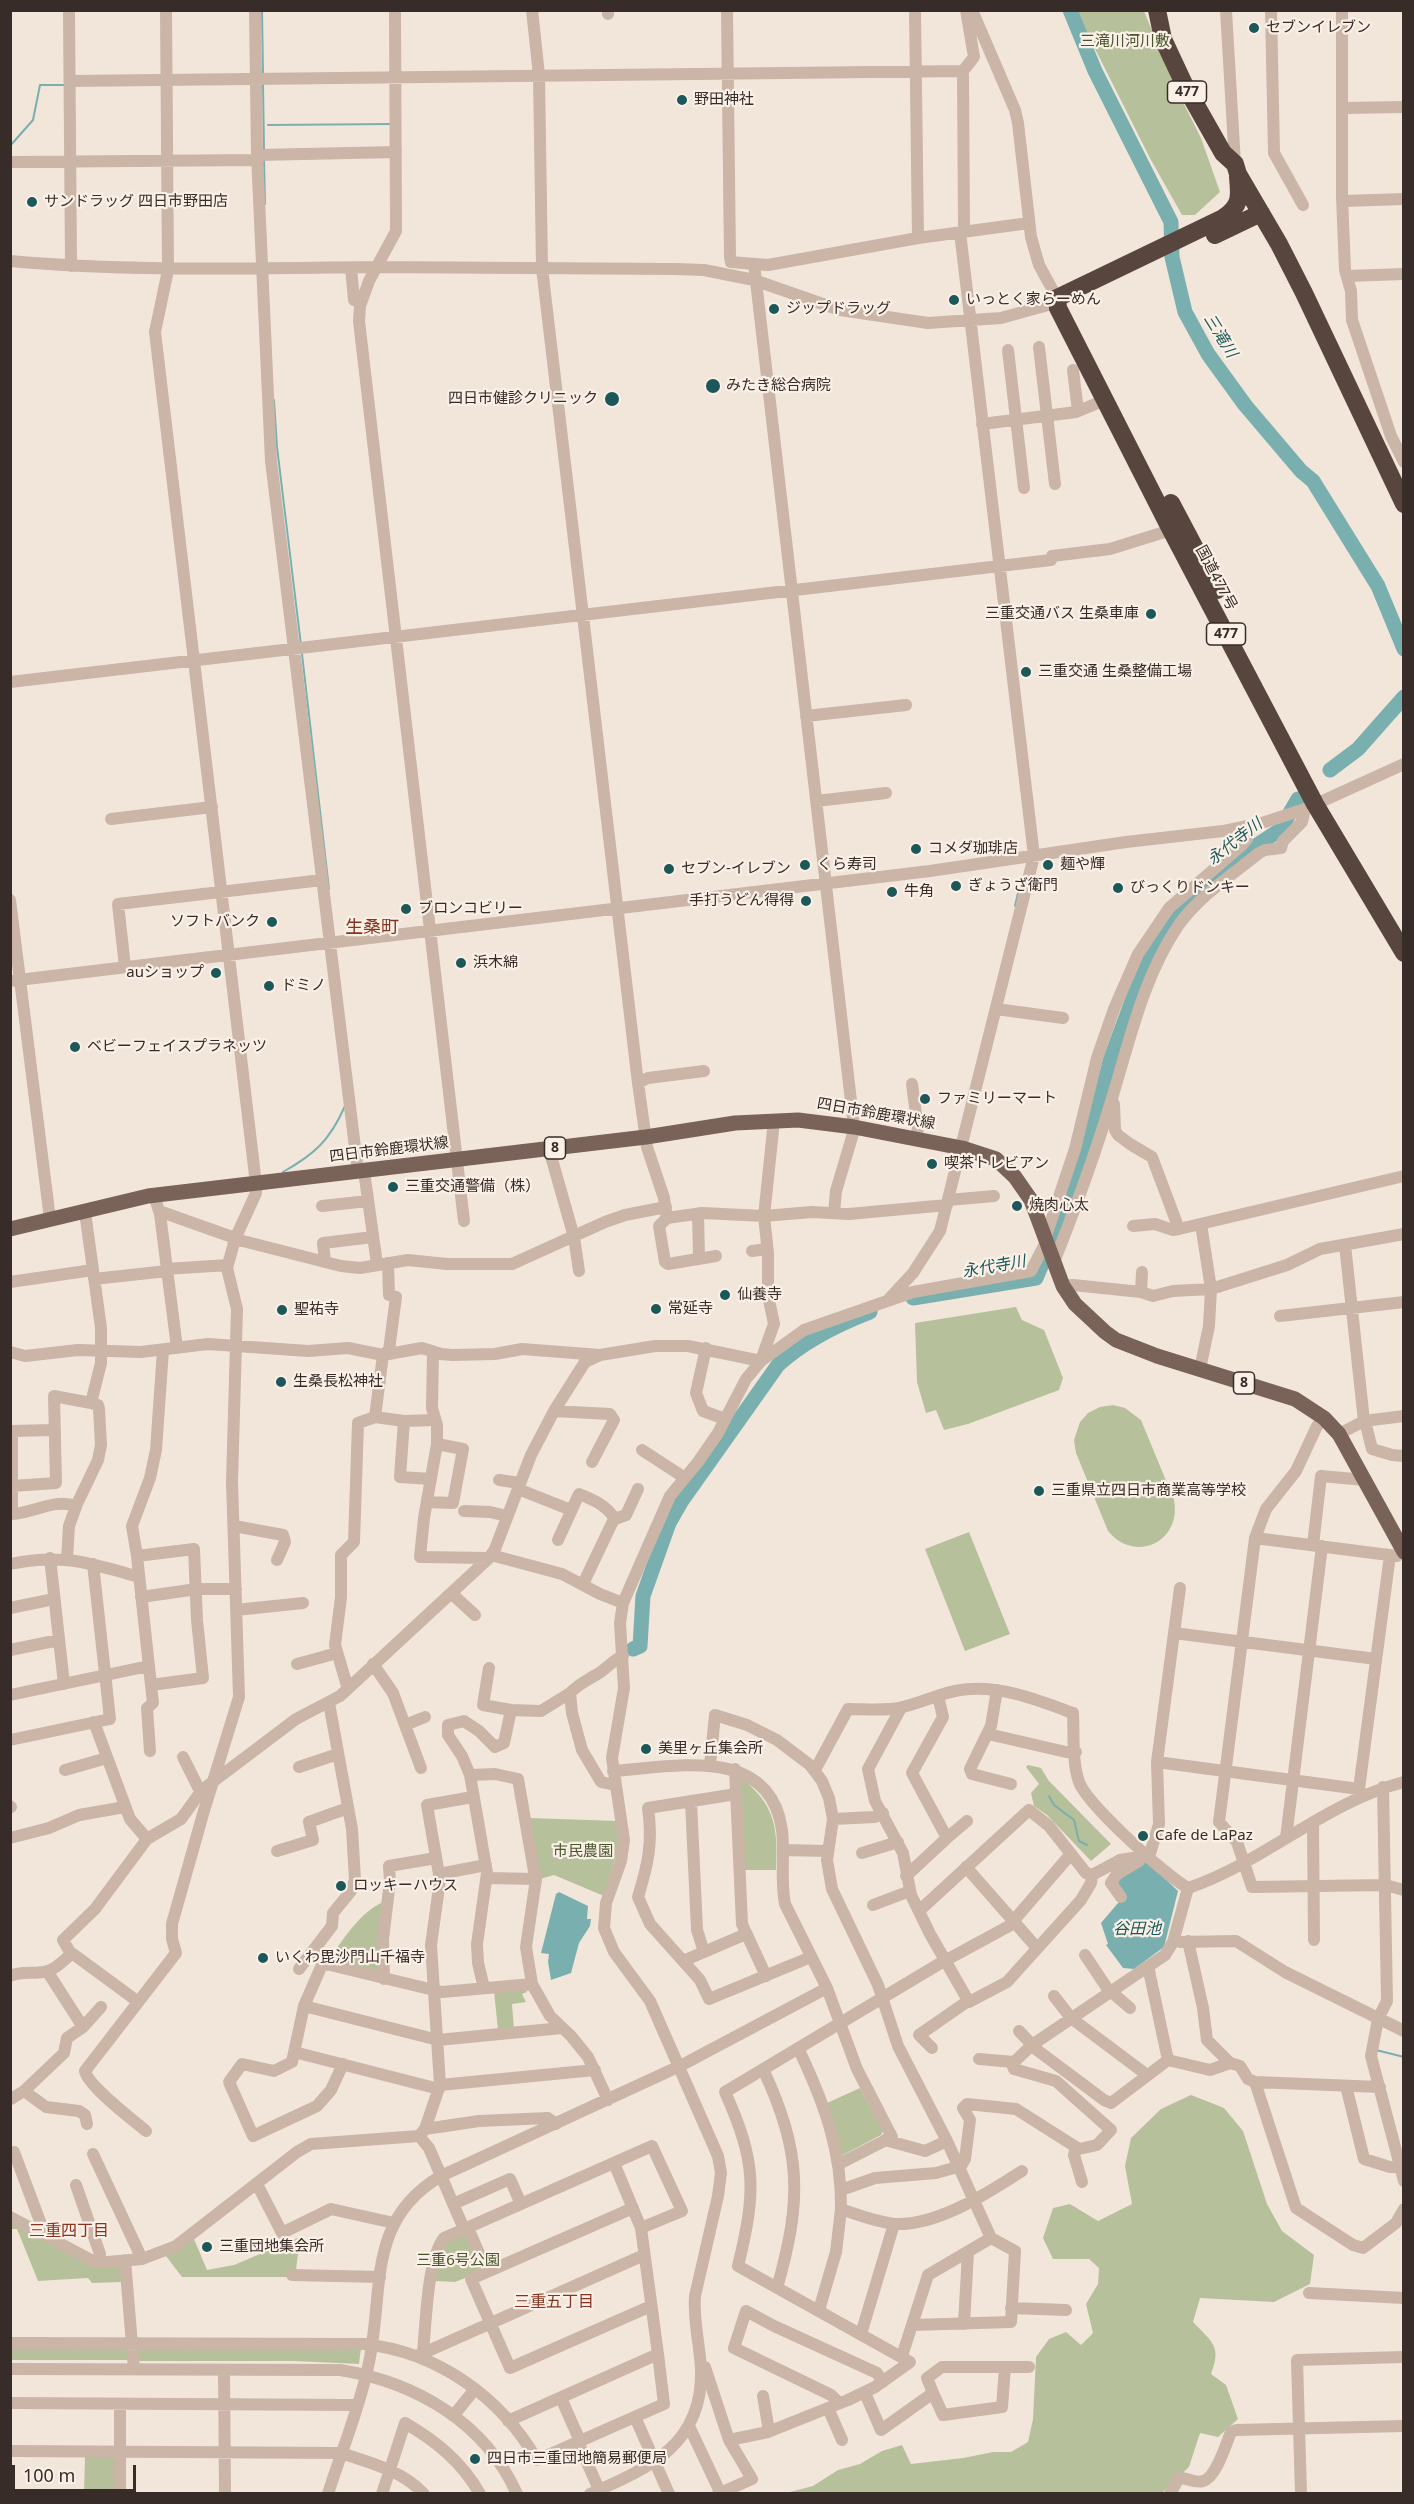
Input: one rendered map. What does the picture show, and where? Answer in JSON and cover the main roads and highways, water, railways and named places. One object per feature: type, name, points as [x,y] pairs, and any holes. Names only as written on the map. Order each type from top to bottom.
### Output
[{"type":"highway","name":"477","points":[[1157,10],[1163,39],[1198,113],[1237,175],[1256,215],[1304,292],[1404,504]]},
{"type":"highway","points":[[1090,289],[1223,218],[1235,208],[1237,175]]},
{"type":"highway","points":[[1057,304],[1256,215]]},
{"type":"highway","name":"国道477号","points":[[1057,304],[1171,530],[1362,886],[1404,953]]},
{"type":"highway","name":"国道477号","points":[[1057,304],[1137,440],[1317,803],[1404,930]]},
{"type":"highway","points":[[1137,440],[1155,484],[1173,517],[1171,530]]},
{"type":"main road","name":"四日市鈴鹿環状線","points":[[10,1229],[153,1195],[550,1152],[735,1123],[798,1120],[962,1148],[996,1160],[1008,1169],[1031,1200],[1063,1287],[1075,1304],[1116,1340],[1157,1356],[1291,1398],[1324,1418],[1339,1434],[1365,1480],[1397,1553]]},
{"type":"water","name":"谷田池","points":[[1145,1860],[1178,1891],[1164,1947],[1134,1969],[1123,1968],[1106,1945],[1108,1944],[1101,1923],[1124,1896],[1114,1884]]},
{"type":"water","points":[[559,1892],[588,1906],[587,1919],[591,1919],[590,1926],[579,1943],[571,1973],[551,1980],[549,1954],[541,1953],[556,1894]]},
{"type":"waterway","points":[[262,10],[263,75]]},
{"type":"waterway","name":"三滝川","points":[[1070,10],[1095,71],[1171,222],[1172,257],[1185,312],[1208,354],[1245,405],[1301,471],[1313,481],[1378,586],[1404,649]]},
{"type":"waterway","points":[[263,84],[264,150]]},
{"type":"waterway","points":[[10,146],[33,120],[40,85],[66,85]]},
{"type":"waterway","points":[[268,125],[392,124]]},
{"type":"waterway","points":[[264,159],[265,204]]},
{"type":"waterway","points":[[274,400],[277,447],[301,645]]},
{"type":"waterway","points":[[302,654],[329,889]]},
{"type":"waterway","name":"永代寺川","points":[[1330,770],[1358,749],[1404,697]]},
{"type":"waterway","name":"永代寺川","points":[[913,1298],[1036,1278],[1071,1197],[1086,1152],[1111,1058],[1143,971],[1157,942],[1175,915],[1192,898],[1248,851],[1280,830],[1298,799]]},
{"type":"waterway","points":[[1015,906],[1018,893]]},
{"type":"waterway","points":[[283,1172],[304,1159],[320,1145],[345,1106]]},
{"type":"waterway","name":"永代寺川","points":[[633,1649],[640,1646],[643,1596],[669,1523],[681,1502],[778,1365],[822,1334],[870,1312]]},
{"type":"waterway","points":[[1049,1796],[1054,1805],[1074,1820],[1079,1841],[1087,1845]]},
{"type":"waterway","points":[[1376,2050],[1404,2057]]},
{"type":"place","name":"セブンイレブン","points":[[1254,28]]},
{"type":"place","name":"野田神社","points":[[682,100]]},
{"type":"place","name":"サンドラッグ 四日市野田店","points":[[32,202]]},
{"type":"place","name":"いっとく家らーめん","points":[[954,300]]},
{"type":"place","name":"ジップドラッグ","points":[[774,309]]},
{"type":"place","name":"みたき総合病院","points":[[713,386]]},
{"type":"place","name":"四日市健診クリニック","points":[[612,399]]},
{"type":"place","name":"三重交通バス 生桑車庫","points":[[1151,614]]},
{"type":"place","name":"三重交通 生桑整備工場","points":[[1026,672]]},
{"type":"place","name":"コメダ珈琲店","points":[[916,849]]},
{"type":"place","name":"くら寿司","points":[[805,865]]},
{"type":"place","name":"麺や輝","points":[[1048,865]]},
{"type":"place","name":"セブン-イレブン","points":[[669,869]]},
{"type":"place","name":"ぎょうざ衛門","points":[[956,886]]},
{"type":"place","name":"びっくりドンキー","points":[[1118,888]]},
{"type":"place","name":"牛角","points":[[892,892]]},
{"type":"place","name":"手打うどん得得","points":[[806,901]]},
{"type":"place","name":"ブロンコビリー","points":[[406,909]]},
{"type":"place","name":"ソフトバンク","points":[[272,922]]},
{"type":"place","name":"浜木綿","points":[[461,963]]},
{"type":"place","name":"auショップ","points":[[216,973]]},
{"type":"place","name":"ドミノ","points":[[269,986]]},
{"type":"place","name":"ベビーフェイスプラネッツ","points":[[75,1047]]},
{"type":"place","name":"ファミリーマート","points":[[925,1099]]},
{"type":"place","name":"喫茶トレビアン","points":[[932,1164]]},
{"type":"place","name":"三重交通警備（株）","points":[[393,1187]]},
{"type":"place","name":"焼肉心太","points":[[1017,1206]]},
{"type":"place","name":"仙養寺","points":[[725,1295]]},
{"type":"place","name":"常延寺","points":[[656,1309]]},
{"type":"place","name":"聖祐寺","points":[[282,1310]]},
{"type":"place","name":"生桑長松神社","points":[[281,1382]]},
{"type":"place","name":"三重県立四日市商業高等学校","points":[[1039,1491]]},
{"type":"place","name":"美里ヶ丘集会所","points":[[646,1749]]},
{"type":"place","name":"Cafe de LaPaz","points":[[1143,1836]]},
{"type":"place","name":"ロッキーハウス","points":[[341,1886]]},
{"type":"place","name":"いくわ毘沙門山千福寺","points":[[263,1958]]},
{"type":"place","name":"三重団地集会所","points":[[207,2247]]},
{"type":"place","name":"四日市三重団地簡易郵便局","points":[[475,2459]]},
{"type":"district","name":"生桑町","points":[[372,928]]},
{"type":"district","name":"三重四丁目","points":[[69,2231]]},
{"type":"district","name":"三重五丁目","points":[[554,2302]]},
{"type":"park label","name":"三滝川河川敷","points":[[1125,42]]},
{"type":"park label","name":"市民農園","points":[[583,1852]]},
{"type":"park label","name":"三重6号公園","points":[[458,2261]]}]
